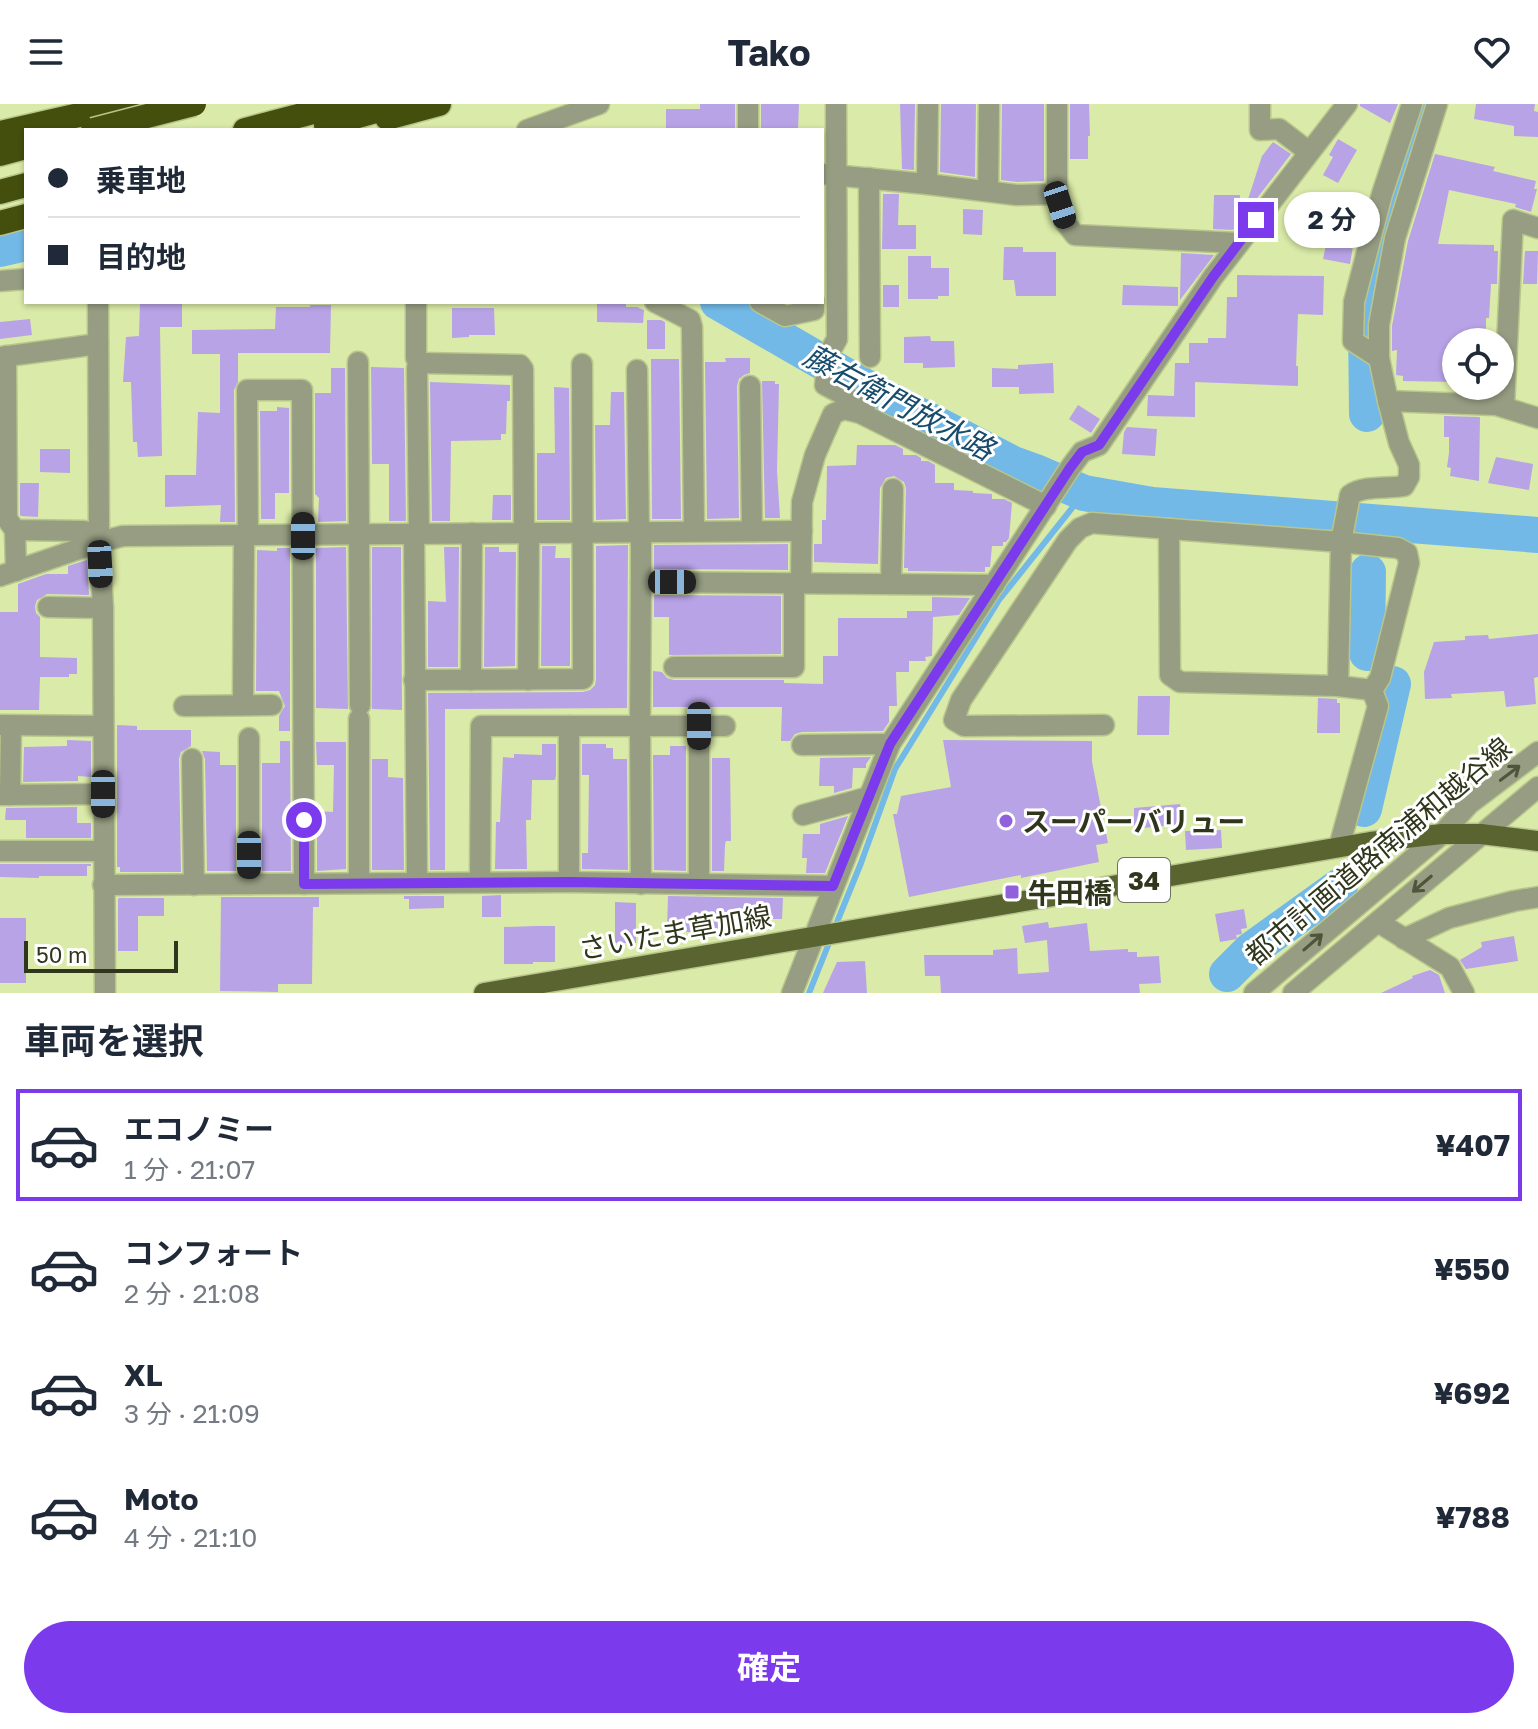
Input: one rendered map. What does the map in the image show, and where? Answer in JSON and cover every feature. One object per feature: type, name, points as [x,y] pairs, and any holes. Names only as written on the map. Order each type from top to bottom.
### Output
[{"type":"highway","points":[[1,133],[54,104]]},
{"type":"highway","points":[[99,118],[127,104]]},
{"type":"highway","points":[[34,128],[194,104]]},
{"type":"highway","points":[[253,128],[344,104]]},
{"type":"highway","points":[[311,128],[401,104]]},
{"type":"highway","points":[[350,128],[439,104]]},
{"type":"highway","points":[[1,133],[24,129]]},
{"type":"highway","points":[[1,133],[24,146]]},
{"type":"highway","points":[[0,192],[24,186]]},
{"type":"highway","points":[[0,203],[24,197]]},
{"type":"highway","points":[[0,223],[24,217]]},
{"type":"main road","name":"さいたま草加線","points":[[484,993],[1339,847],[1442,834],[1481,834],[1538,841]]},
{"type":"street","points":[[533,128],[599,104]]},
{"type":"street","points":[[748,104],[748,128]]},
{"type":"street","points":[[836,104],[829,174],[837,339],[828,355],[825,385],[865,406],[860,413]]},
{"type":"street","points":[[927,184],[928,104]]},
{"type":"street","points":[[988,191],[989,104]]},
{"type":"street","points":[[1057,104],[1057,194],[1065,222],[1075,235],[1239,243]]},
{"type":"street","points":[[1260,104],[1260,130],[1279,129],[1309,152]]},
{"type":"street","points":[[792,993],[818,935],[833,886],[890,744],[1070,468],[1082,452],[1099,445],[1213,277],[1347,104]]},
{"type":"street","points":[[1379,358],[1353,341],[1354,302],[1382,194],[1412,104]]},
{"type":"street","points":[[1338,686],[1342,538],[1350,495],[1358,489],[1404,486],[1409,477],[1409,465],[1399,443],[1379,358],[1379,325],[1395,238],[1437,104]]},
{"type":"street","points":[[829,174],[1017,195],[1057,194]]},
{"type":"street","points":[[869,178],[870,357]]},
{"type":"street","points":[[1504,407],[1513,220],[1538,228]]},
{"type":"street","points":[[0,281],[24,279]]},
{"type":"street","points":[[98,304],[105,993]]},
{"type":"street","points":[[416,304],[416,358],[421,363],[520,365],[523,369],[528,680]]},
{"type":"street","points":[[659,304],[690,320],[692,327],[694,530]]},
{"type":"street","points":[[764,304],[785,316],[814,310],[814,304]]},
{"type":"street","points":[[98,344],[3,356],[7,519],[15,530],[8,573],[99,539],[123,536],[802,531]]},
{"type":"street","points":[[358,362],[359,883]]},
{"type":"street","points":[[417,883],[414,680],[417,368],[421,363]]},
{"type":"street","points":[[414,680],[583,679],[582,364]]},
{"type":"street","points":[[637,370],[641,884]]},
{"type":"street","points":[[750,386],[752,531]]},
{"type":"street","points":[[243,705],[247,390],[302,390],[304,884]]},
{"type":"street","points":[[1388,401],[1504,407],[1538,418]]},
{"type":"street","points":[[674,667],[794,667],[802,502],[815,455],[833,414],[844,409],[860,413],[1046,506]]},
{"type":"street","points":[[891,584],[893,489]]},
{"type":"street","points":[[1104,725],[964,726],[954,720],[961,700],[1068,540],[1080,528],[1092,523],[1342,538],[1398,548],[1407,553],[1409,563],[1380,678],[1372,690]]},
{"type":"street","points":[[1169,529],[1170,675],[1180,682],[1338,686],[1372,690]]},
{"type":"street","points":[[15,530],[84,531],[99,539]]},
{"type":"street","points":[[471,680],[472,533]]},
{"type":"street","points":[[641,582],[994,585]]},
{"type":"street","points":[[48,607],[103,608]]},
{"type":"street","points":[[1339,847],[1378,706],[1372,690]]},
{"type":"street","points":[[184,706],[272,705]]},
{"type":"street","points":[[103,726],[5,726],[5,795],[103,794]]},
{"type":"street","points":[[480,882],[481,726],[725,726]]},
{"type":"street","points":[[569,726],[569,882]]},
{"type":"street","points":[[699,726],[699,884]]},
{"type":"street","points":[[249,738],[249,884]]},
{"type":"street","points":[[802,745],[890,744]]},
{"type":"street","name":"都市計画道路南浦和越谷線","points":[[1254,993],[1442,834],[1469,804],[1538,752]]},
{"type":"street","points":[[192,759],[194,885]]},
{"type":"street","name":"都市計画道路南浦和越谷線","points":[[1293,993],[1538,787]]},
{"type":"street","points":[[803,815],[869,797]]},
{"type":"street","points":[[0,851],[103,851]]},
{"type":"street","points":[[103,885],[569,882],[833,886]]},
{"type":"street","points":[[1404,939],[1449,918],[1538,897]]},
{"type":"street","points":[[1378,922],[1450,967],[1464,993]]},
{"type":"building","points":[[700,104],[735,104],[735,128],[666,128],[666,109],[700,109]]},
{"type":"building","points":[[761,104],[799,104],[798,128],[761,128]]},
{"type":"building","points":[[900,104],[915,104],[914,170],[902,169]]},
{"type":"building","points":[[941,104],[976,104],[975,177],[940,172]]},
{"type":"building","points":[[1002,104],[1044,104],[1044,181],[1001,180]]},
{"type":"building","points":[[1070,104],[1089,104],[1088,159],[1070,159]]},
{"type":"building","points":[[1360,104],[1398,104],[1390,123]]},
{"type":"building","points":[[1476,104],[1535,104],[1538,137],[1514,136],[1514,126],[1474,119]]},
{"type":"building","points":[[1338,139],[1357,150],[1338,183],[1323,175]]},
{"type":"building","points":[[1273,142],[1291,154],[1242,218],[1262,156]]},
{"type":"building","points":[[1435,154],[1495,167],[1493,171],[1536,181],[1531,212],[1515,207],[1516,204],[1449,190],[1438,244],[1494,245],[1494,251],[1498,251],[1497,284],[1491,284],[1486,328],[1442,328],[1442,382],[1403,381],[1403,376],[1396,375],[1397,350],[1392,351],[1392,326],[1408,241]]},
{"type":"building","points":[[883,194],[899,194],[898,225],[916,225],[916,249],[882,249]]},
{"type":"building","points":[[1214,195],[1240,195],[1240,221],[1233,230],[1213,229]]},
{"type":"building","points":[[963,209],[983,210],[982,235],[963,234]]},
{"type":"building","points":[[1327,240],[1353,246],[1350,264],[1323,259]]},
{"type":"building","points":[[1004,247],[1023,247],[1023,252],[1056,252],[1056,296],[1016,296],[1014,280],[1003,280]]},
{"type":"building","points":[[1525,251],[1538,251],[1537,284],[1523,284]]},
{"type":"building","points":[[1181,253],[1214,255],[1180,300]]},
{"type":"building","points":[[908,256],[931,256],[931,268],[949,268],[949,296],[908,299]]},
{"type":"building","points":[[1237,275],[1324,276],[1323,315],[1298,314],[1298,386],[1195,382],[1195,417],[1147,416],[1148,395],[1174,396],[1175,363],[1189,363],[1189,343],[1208,343],[1208,338],[1226,338],[1227,297],[1237,297]]},
{"type":"building","points":[[883,285],[899,285],[899,307],[883,307]]},
{"type":"building","points":[[1123,285],[1178,287],[1178,306],[1122,305]]},
{"type":"building","points":[[140,304],[182,304],[182,327],[160,327],[162,456],[138,457],[137,442],[133,442],[131,382],[123,382],[126,337],[139,336]]},
{"type":"building","points":[[597,304],[626,304],[626,307],[644,310],[643,323],[597,322]]},
{"type":"building","points":[[331,305],[330,353],[238,353],[238,382],[234,390],[235,522],[220,522],[221,505],[165,507],[165,475],[196,475],[198,412],[220,413],[220,354],[192,354],[192,330],[275,329],[276,307]]},
{"type":"building","points":[[452,308],[494,308],[495,335],[452,338]]},
{"type":"building","points":[[30,319],[32,335],[0,339],[0,322]]},
{"type":"building","points":[[647,320],[665,322],[665,349],[647,349]]},
{"type":"building","points":[[930,336],[931,341],[954,341],[955,367],[923,368],[923,363],[904,363],[904,337]]},
{"type":"building","points":[[725,358],[750,358],[750,373],[739,379],[737,386],[739,518],[707,519],[705,362],[726,362]]},
{"type":"building","points":[[651,359],[679,359],[681,519],[652,519]]},
{"type":"building","points":[[1053,363],[1054,393],[1019,394],[1019,387],[992,387],[992,368],[1018,369],[1018,365]]},
{"type":"building","points":[[371,367],[404,368],[406,521],[389,521],[389,464],[372,464]]},
{"type":"building","points":[[331,368],[345,368],[346,521],[318,522],[315,393],[331,393]]},
{"type":"building","points":[[762,381],[779,384],[777,471],[780,518],[765,518]]},
{"type":"building","points":[[430,382],[510,385],[506,434],[501,434],[501,440],[451,441],[450,521],[432,521]]},
{"type":"building","points":[[554,387],[569,388],[570,520],[537,520],[537,453],[555,453]]},
{"type":"building","points":[[611,392],[624,392],[626,519],[596,520],[595,425],[610,425]]},
{"type":"building","points":[[1078,405],[1100,419],[1091,433],[1069,419]]},
{"type":"building","points":[[277,407],[289,408],[289,493],[275,493],[275,519],[261,519],[260,411],[277,411]]},
{"type":"building","points":[[1444,416],[1480,417],[1479,481],[1450,476],[1451,468],[1447,467],[1449,437],[1444,437]]},
{"type":"building","points":[[1127,427],[1157,429],[1155,456],[1122,454]]},
{"type":"building","points":[[857,445],[895,445],[903,449],[903,455],[916,455],[921,461],[935,465],[935,483],[954,483],[954,490],[992,494],[992,499],[1012,503],[1009,538],[1003,546],[992,546],[990,567],[985,567],[985,572],[908,571],[904,568],[906,488],[904,482],[894,476],[886,478],[880,488],[878,564],[814,562],[814,544],[822,544],[822,520],[826,520],[827,466],[856,465]]},
{"type":"building","points":[[40,449],[70,449],[70,473],[40,472]]},
{"type":"building","points":[[1496,457],[1533,464],[1529,490],[1488,483]]},
{"type":"building","points":[[20,483],[39,483],[38,517],[20,515]]},
{"type":"building","points":[[493,495],[511,495],[511,520],[492,520]]},
{"type":"building","points":[[788,544],[788,570],[654,569],[654,545]]},
{"type":"building","points":[[628,545],[627,708],[445,709],[445,870],[430,870],[428,693],[590,690],[596,679],[596,546]]},
{"type":"building","points":[[542,546],[556,546],[555,558],[570,558],[570,666],[541,666]]},
{"type":"building","points":[[346,547],[348,709],[316,708],[316,548]]},
{"type":"building","points":[[372,547],[401,547],[402,710],[372,709]]},
{"type":"building","points":[[444,547],[459,547],[458,667],[428,667],[428,601],[446,602]]},
{"type":"building","points":[[485,547],[499,547],[499,552],[516,552],[515,666],[484,667]]},
{"type":"building","points":[[277,548],[290,548],[290,731],[279,731],[279,716],[285,706],[279,691],[256,691],[257,550],[277,551]]},
{"type":"building","points":[[87,560],[89,595],[47,594],[37,600],[35,606],[40,617],[40,657],[77,658],[77,674],[40,677],[39,710],[0,710],[0,612],[18,612],[18,584],[46,574],[68,574],[68,566]]},
{"type":"building","points":[[654,595],[781,596],[781,654],[669,655],[669,617],[654,617]]},
{"type":"building","points":[[932,597],[970,598],[959,615],[933,617],[932,656],[925,657],[926,661],[909,661],[909,672],[896,672],[897,706],[889,706],[889,722],[883,731],[802,732],[795,734],[790,741],[781,741],[782,707],[653,707],[653,671],[662,672],[674,680],[784,680],[784,683],[823,684],[823,656],[838,656],[838,618],[907,618],[907,611],[932,611]]},
{"type":"building","points":[[1538,634],[1538,677],[1534,678],[1536,704],[1506,707],[1504,691],[1425,699],[1424,672],[1434,642],[1465,640],[1465,636],[1488,635],[1489,639]]},
{"type":"building","points":[[1138,696],[1170,696],[1169,735],[1137,735]]},
{"type":"building","points":[[1318,698],[1337,699],[1340,703],[1340,733],[1317,733]]},
{"type":"building","points":[[117,725],[137,726],[137,730],[191,730],[191,746],[181,752],[179,759],[181,872],[120,872],[120,867],[117,867]]},
{"type":"building","points":[[67,740],[91,741],[91,777],[78,776],[78,781],[23,782],[24,747],[67,746]]},
{"type":"building","points":[[943,740],[1092,741],[1092,762],[1108,843],[1096,845],[1099,862],[909,897],[893,814],[897,814],[901,796],[951,787]]},
{"type":"building","points":[[280,741],[290,741],[291,871],[262,871],[262,763],[280,763]]},
{"type":"building","points":[[316,742],[346,742],[346,869],[317,871],[317,811],[333,812],[334,765],[317,765]]},
{"type":"building","points":[[542,744],[556,744],[556,776],[555,780],[532,780],[531,820],[526,820],[527,869],[495,869],[503,757],[514,758],[514,754],[542,755]]},
{"type":"building","points":[[582,744],[606,744],[606,748],[613,748],[613,759],[627,759],[628,870],[582,869],[582,853],[588,853],[589,775],[582,775]]},
{"type":"building","points":[[670,746],[686,746],[686,871],[654,870],[653,755],[670,755]]},
{"type":"building","points":[[202,751],[220,752],[220,765],[236,765],[236,871],[207,871],[205,759]]},
{"type":"building","points":[[871,757],[866,768],[853,768],[852,788],[834,793],[834,786],[819,786],[820,758]]},
{"type":"building","points":[[712,758],[730,758],[731,841],[725,844],[724,871],[712,871]]},
{"type":"building","points":[[372,759],[388,759],[388,777],[403,778],[404,870],[372,870]]},
{"type":"building","points":[[1180,804],[1182,824],[1134,829],[1134,808]]},
{"type":"building","points":[[77,807],[77,823],[91,823],[91,838],[26,838],[26,820],[5,820],[6,808]]},
{"type":"building","points":[[848,816],[825,873],[806,873],[807,858],[802,858],[803,834],[820,834],[820,824]]},
{"type":"building","points":[[1221,830],[1222,848],[1186,850],[1185,831]]},
{"type":"building","points":[[0,864],[91,866],[87,866],[87,876],[39,878],[0,877]]},
{"type":"building","points":[[501,895],[501,917],[482,917],[482,896]]},
{"type":"building","points":[[404,896],[444,896],[444,908],[409,909],[409,899],[404,899]]},
{"type":"building","points":[[668,896],[783,898],[782,919],[763,919],[763,923],[756,923],[756,926],[722,926],[722,932],[667,932]]},
{"type":"building","points":[[221,897],[319,897],[319,907],[313,907],[312,984],[278,984],[278,992],[220,991]]},
{"type":"building","points":[[119,898],[164,898],[164,916],[138,916],[138,951],[118,951]]},
{"type":"building","points":[[615,902],[636,903],[636,943],[615,943]]},
{"type":"building","points":[[1244,909],[1247,928],[1241,929],[1242,934],[1236,935],[1237,939],[1220,942],[1215,914]]},
{"type":"building","points":[[0,918],[26,918],[26,983],[0,983]]},
{"type":"building","points":[[1048,922],[1049,928],[1087,923],[1090,951],[1128,949],[1128,952],[1137,952],[1137,957],[1159,956],[1161,983],[1139,984],[1140,993],[941,993],[940,976],[925,976],[924,955],[993,955],[993,950],[1017,948],[1018,974],[1049,972],[1047,940],[1025,943],[1022,926]]},
{"type":"building","points":[[555,926],[555,962],[504,964],[504,927]]},
{"type":"building","points":[[1514,936],[1518,961],[1466,969],[1460,960],[1482,947],[1481,942]]},
{"type":"building","points":[[865,961],[867,993],[823,993],[837,962]]},
{"type":"building","points":[[1430,970],[1439,975],[1445,993],[1381,993],[1412,976]]},
{"type":"waterway","points":[[1367,414],[1366,323],[1377,260],[1422,104]]},
{"type":"waterway","name":"藤右衛門放水路","points":[[0,249],[24,243]]},
{"type":"waterway","points":[[721,304],[876,393],[1013,464],[1084,493],[1152,505],[1538,535]]},
{"type":"waterway","points":[[835,927],[895,769],[999,600],[1084,493]]},
{"type":"waterway","points":[[1367,653],[1368,572]]},
{"type":"waterway","points":[[1364,809],[1393,684]]},
{"type":"waterway","points":[[1227,974],[1251,950],[1340,886]]},
{"type":"waterway","points":[[809,993],[831,938]]},
{"type":"place","name":"スーパーバリュー","points":[[1006,821]]},
{"type":"place","name":"牛田橋","points":[[1012,892]]},
{"type":"route","points":[[304,820],[304,884],[569,882],[833,886],[890,744],[1070,468],[1082,452],[1099,445],[1213,277],[1256,220]]}]
